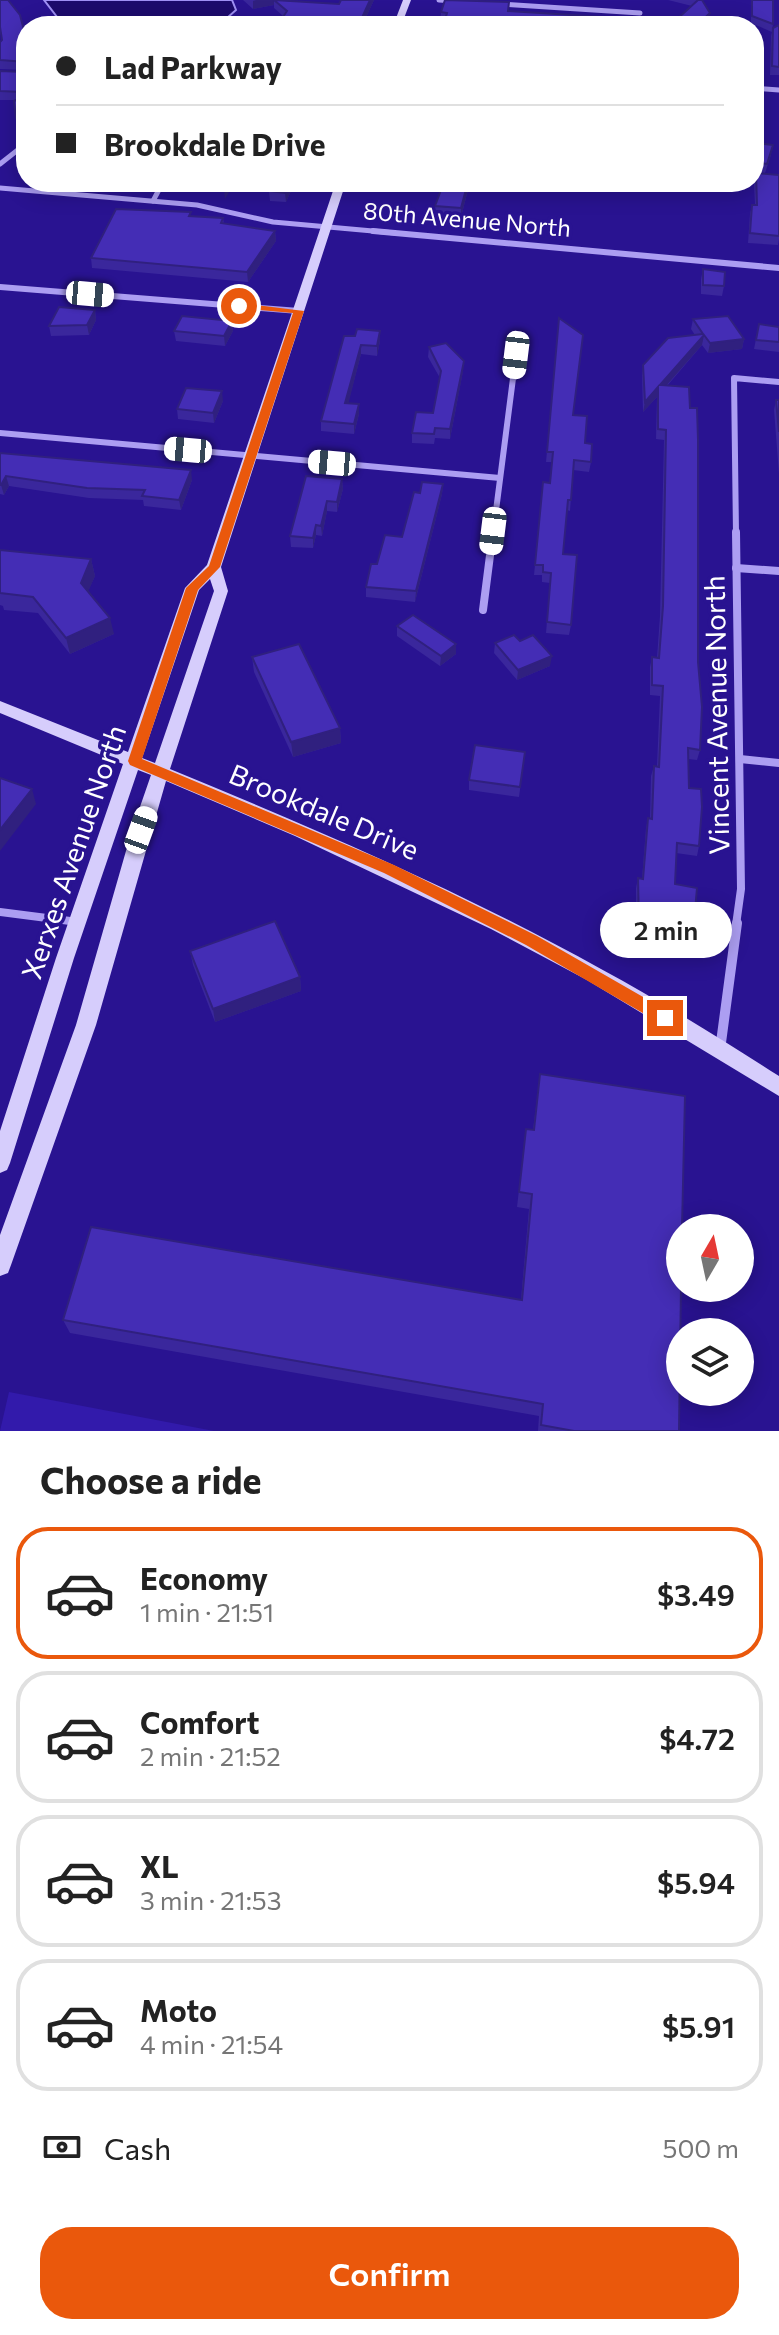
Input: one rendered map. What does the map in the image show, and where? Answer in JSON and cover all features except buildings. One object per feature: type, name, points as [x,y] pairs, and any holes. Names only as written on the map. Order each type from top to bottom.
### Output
[{"type":"street","points":[[439,0],[470,2]]},
{"type":"street","points":[[485,3],[640,13]]},
{"type":"street","points":[[0,164],[16,151]]},
{"type":"street","name":"80th Avenue North","points":[[47,192],[225,209],[273,222],[779,268]]},
{"type":"street","points":[[153,201],[158,192]]},
{"type":"street","name":"Xerxes Avenue North","points":[[0,1163],[192,588],[214,567],[338,192]]},
{"type":"street","points":[[0,287],[299,311]]},
{"type":"street","points":[[483,610],[516,355]]},
{"type":"street","name":"Vincent Avenue North","points":[[720,1050],[736,949],[741,889],[734,378],[779,382]]},
{"type":"street","points":[[0,433],[500,478]]},
{"type":"street","name":"Xerxes Avenue North","points":[[0,1265],[86,1025],[141,830],[221,591],[214,567]]},
{"type":"street","points":[[736,568],[779,571]]},
{"type":"street","name":"Brookdale Drive","points":[[0,707],[135,761],[427,888],[531,941],[779,1087]]},
{"type":"street","points":[[740,759],[779,763]]},
{"type":"street","points":[[0,912],[78,922]]},
{"type":"shaded area","points":[[44,0],[232,0],[236,10],[229,16],[56,16]]},
{"type":"shaded area","points":[[9,1392],[214,1431],[0,1431]]},
{"type":"route","points":[[239,306],[299,311],[214,567],[192,588],[135,761],[389,869],[531,941],[665,1018]]}]
